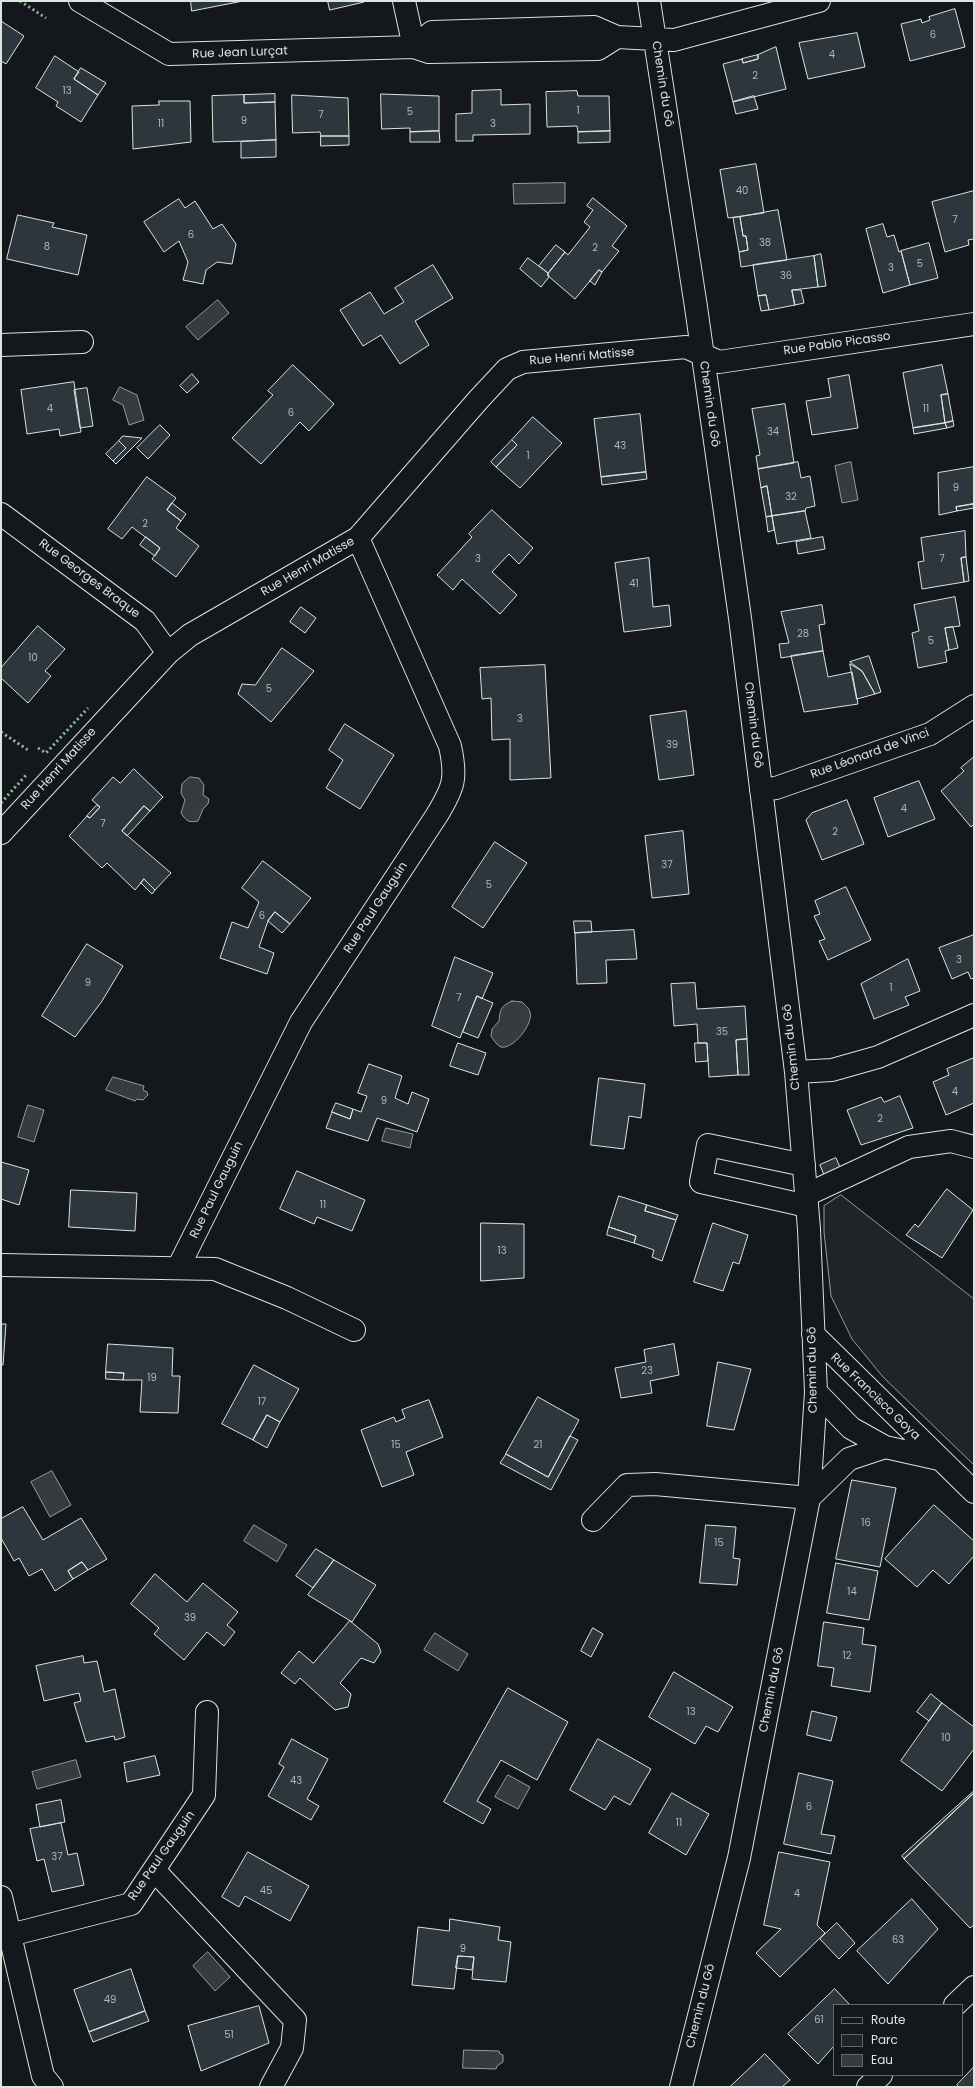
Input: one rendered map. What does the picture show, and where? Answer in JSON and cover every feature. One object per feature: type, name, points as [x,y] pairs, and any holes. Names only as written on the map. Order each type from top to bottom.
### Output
[{"type":"street","name":"Rue Jean Lurçat","points":[[80,1],[168,54],[414,47],[429,52],[598,49],[617,37],[674,40],[819,1]]},
{"type":"street","points":[[404,1],[414,47]]},
{"type":"street","name":"Chemin du Gô","points":[[649,1],[740,618],[796,1072],[807,1200],[816,1392],[809,1498],[739,1858],[681,2087]]},
{"type":"street","name":"Rue Pablo Picasso","points":[[702,354],[719,362],[974,324]]},
{"type":"street","points":[[1,346],[82,342]]},
{"type":"street","name":"Rue Henri Matisse","points":[[1,833],[168,652],[190,635],[358,538],[507,369],[523,362],[686,347],[702,354]]},
{"type":"street","name":"Rue Georges Braque","points":[[1,514],[145,621],[168,652]]},
{"type":"street","name":"Rue Paul Gauguin","points":[[178,1268],[301,1022],[437,815],[448,797],[454,779],[454,764],[450,746],[358,538]]},
{"type":"street","name":"Rue Léonard de Vinci","points":[[762,790],[776,788],[930,734],[974,706]]},
{"type":"street","points":[[796,1072],[832,1070],[878,1057],[974,1015]]},
{"type":"street","points":[[804,1165],[708,1145],[701,1182],[807,1200],[909,1147],[951,1141],[974,1147]]},
{"type":"street","points":[[1,1265],[215,1269],[287,1298],[354,1330]]},
{"type":"street","name":"Rue Francisco Goya","points":[[813,1334],[974,1492]]},
{"type":"street","points":[[816,1392],[851,1428],[885,1447]]},
{"type":"street","points":[[593,1520],[627,1485],[656,1484],[809,1498],[849,1459],[885,1447]]},
{"type":"street","name":"Rue Francisco Goya","points":[[885,1447],[939,1459]]},
{"type":"street","name":"Rue Paul Gauguin","points":[[10,1935],[131,1904],[204,1795],[207,1712]]},
{"type":"street","points":[[154,1870],[296,2020],[292,2048],[271,2087]]},
{"type":"street","points":[[1,1900],[43,2076],[52,2087]]},
{"type":"street","points":[[956,2004],[974,1987]]},
{"type":"street","points":[[868,2087],[880,2076]]},
{"type":"green space","points":[[841,1195],[974,1299],[974,1465],[883,1377],[852,1339],[831,1296],[824,1232],[824,1206]]},
{"type":"water","points":[[565,183],[565,203],[514,204],[513,184]]},
{"type":"water","points":[[218,300],[229,313],[198,340],[186,327]]},
{"type":"water","points":[[120,387],[137,395],[144,420],[129,425],[123,405],[113,400]]},
{"type":"water","points":[[851,462],[858,500],[842,503],[835,466]]},
{"type":"water","points":[[190,777],[199,778],[204,785],[203,795],[209,799],[208,804],[203,809],[198,821],[195,822],[188,821],[181,813],[185,800],[181,793],[182,784]]},
{"type":"water","points":[[512,1001],[522,1002],[529,1009],[529,1023],[522,1035],[517,1040],[506,1047],[501,1047],[496,1044],[491,1036],[492,1029],[499,1021],[502,1008]]},
{"type":"water","points":[[113,1077],[144,1086],[143,1090],[147,1092],[148,1095],[143,1100],[137,1099],[135,1101],[106,1090]]},
{"type":"water","points":[[28,1105],[44,1110],[34,1142],[18,1137]]},
{"type":"water","points":[[386,1128],[413,1134],[410,1148],[382,1141]]},
{"type":"water","points":[[52,1471],[71,1505],[50,1517],[31,1482]]},
{"type":"water","points":[[254,1525],[287,1545],[277,1562],[244,1541]]},
{"type":"water","points":[[435,1633],[468,1654],[458,1671],[424,1650]]},
{"type":"water","points":[[76,1760],[81,1777],[37,1789],[32,1772]]},
{"type":"water","points":[[508,1775],[530,1787],[518,1809],[495,1797]]},
{"type":"water","points":[[208,1952],[230,1977],[215,1991],[193,1966]]},
{"type":"water","points":[[464,2050],[499,2051],[500,2054],[503,2055],[503,2062],[497,2066],[496,2069],[463,2068]]},
{"type":"building","points":[[191,1],[243,1],[192,11]]},
{"type":"building","points":[[328,1],[364,1],[364,2],[330,10]]},
{"type":"building","points":[[955,9],[965,47],[910,61],[901,24],[921,19],[922,23],[930,20],[929,17]]},
{"type":"building","points":[[1,21],[24,36],[6,64],[1,61]]},
{"type":"building","points":[[857,33],[865,67],[808,79],[799,43]]},
{"type":"building","points":[[776,47],[786,89],[733,102],[723,64],[742,59],[743,63],[758,59],[758,55]]},
{"type":"building","points":[[758,55],[758,59],[743,63],[742,59]]},
{"type":"building","points":[[55,56],[79,72],[74,79],[98,95],[81,122],[56,106],[58,102],[36,88]]},
{"type":"building","points":[[81,68],[106,83],[98,95],[74,79]]},
{"type":"building","points":[[501,90],[501,105],[530,104],[530,134],[473,135],[473,141],[456,141],[456,114],[472,113],[472,91]]},
{"type":"building","points":[[577,91],[578,96],[609,96],[610,131],[578,132],[577,126],[547,127],[546,92]]},
{"type":"building","points":[[275,94],[275,102],[244,103],[244,95]]},
{"type":"building","points":[[381,94],[439,96],[439,131],[410,132],[410,128],[382,129]]},
{"type":"building","points":[[244,95],[244,103],[275,102],[276,140],[213,142],[212,96]]},
{"type":"building","points":[[292,95],[348,98],[349,136],[321,136],[320,132],[293,133]]},
{"type":"building","points":[[754,96],[758,109],[736,114],[733,102]]},
{"type":"building","points":[[159,101],[190,101],[191,142],[133,149],[132,106],[159,105]]},
{"type":"building","points":[[439,131],[440,142],[410,142],[410,132]]},
{"type":"building","points":[[610,131],[610,142],[578,143],[578,132]]},
{"type":"building","points":[[321,136],[349,136],[349,145],[321,146]]},
{"type":"building","points":[[276,140],[276,157],[241,158],[241,142]]},
{"type":"building","points":[[756,164],[764,213],[728,218],[720,170]]},
{"type":"building","points":[[974,191],[974,239],[968,240],[969,245],[945,252],[932,202]]},
{"type":"building","points":[[593,198],[627,226],[612,246],[619,251],[602,272],[599,270],[575,299],[547,275],[565,252],[568,255],[590,227],[584,222],[593,210],[587,206]]},
{"type":"building","points":[[179,199],[185,208],[195,201],[213,229],[222,224],[236,244],[232,264],[217,262],[206,270],[203,284],[183,280],[188,262],[179,241],[164,252],[144,222]]},
{"type":"building","points":[[778,210],[787,260],[741,267],[739,252],[748,250],[746,236],[743,236],[740,217]]},
{"type":"building","points":[[18,215],[54,223],[52,227],[87,235],[78,275],[7,259]]},
{"type":"building","points":[[740,217],[743,236],[746,236],[748,250],[739,252],[733,218]]},
{"type":"building","points":[[883,224],[887,237],[894,235],[899,252],[901,251],[910,285],[883,293],[866,229]]},
{"type":"building","points":[[929,243],[938,278],[910,285],[901,251]]},
{"type":"building","points":[[556,245],[565,252],[548,273],[539,266]]},
{"type":"building","points":[[821,254],[826,286],[818,287],[814,256]]},
{"type":"building","points":[[814,256],[818,287],[792,290],[795,305],[769,310],[766,295],[758,296],[753,265]]},
{"type":"building","points":[[528,258],[548,273],[549,277],[541,287],[520,269]]},
{"type":"building","points":[[433,265],[453,298],[415,321],[429,345],[400,364],[381,335],[363,346],[340,310],[370,292],[384,314],[404,302],[395,288]]},
{"type":"building","points":[[599,270],[602,272],[595,285],[590,281]]},
{"type":"building","points":[[792,290],[801,290],[804,303],[795,305]]},
{"type":"building","points":[[766,295],[769,310],[761,311],[758,296]]},
{"type":"building","points":[[293,365],[334,404],[309,431],[300,422],[261,464],[232,438],[273,395],[268,391]]},
{"type":"building","points":[[942,365],[948,394],[941,395],[945,423],[913,428],[903,373]]},
{"type":"building","points":[[192,374],[199,382],[187,393],[180,386]]},
{"type":"building","points":[[849,375],[858,428],[812,435],[806,401],[831,397],[828,379]]},
{"type":"building","points":[[74,382],[81,432],[60,436],[59,429],[27,434],[21,390]]},
{"type":"building","points":[[87,388],[93,426],[80,428],[74,390]]},
{"type":"building","points":[[948,394],[953,421],[945,423],[941,395]]},
{"type":"building","points":[[785,404],[794,463],[758,469],[756,456],[760,455],[752,409]]},
{"type":"building","points":[[640,414],[646,472],[601,477],[594,419]]},
{"type":"building","points":[[533,417],[562,443],[520,488],[496,467],[517,445],[512,440]]},
{"type":"building","points":[[953,421],[954,426],[947,428],[945,423]]},
{"type":"building","points":[[945,423],[947,428],[914,434],[913,428]]},
{"type":"building","points":[[160,425],[170,435],[148,459],[137,448]]},
{"type":"building","points":[[123,436],[142,438],[116,464],[113,461],[126,448],[119,441]]},
{"type":"building","points":[[512,440],[517,445],[496,467],[491,462]]},
{"type":"building","points":[[119,441],[126,448],[113,461],[106,454]]},
{"type":"building","points":[[798,462],[801,478],[810,476],[815,506],[806,508],[805,511],[772,516],[767,486],[761,488],[758,469]]},
{"type":"building","points":[[974,467],[974,509],[973,504],[956,507],[957,511],[939,515],[938,473]]},
{"type":"building","points":[[646,472],[647,479],[602,485],[601,477]]},
{"type":"building","points":[[147,477],[176,498],[167,510],[181,521],[176,528],[199,546],[176,577],[152,559],[160,548],[132,527],[122,539],[108,529]]},
{"type":"building","points":[[767,486],[772,516],[766,517],[761,488]]},
{"type":"building","points":[[172,503],[186,514],[181,521],[167,510]]},
{"type":"building","points":[[973,504],[974,508],[957,511],[956,507]]},
{"type":"building","points":[[492,510],[533,548],[519,564],[509,554],[492,572],[517,595],[500,614],[462,579],[453,590],[437,575],[472,537],[469,534]]},
{"type":"building","points":[[805,511],[811,538],[777,544],[772,516]]},
{"type":"building","points":[[772,516],[774,530],[768,532],[766,517]]},
{"type":"building","points":[[965,531],[966,557],[961,558],[964,582],[922,589],[918,562],[924,561],[921,538]]},
{"type":"building","points":[[146,537],[160,548],[155,556],[140,545]]},
{"type":"building","points":[[823,537],[825,549],[798,554],[796,542]]},
{"type":"building","points":[[966,557],[969,581],[964,582],[961,558]]},
{"type":"building","points":[[649,558],[653,607],[669,605],[671,626],[624,632],[615,563]]},
{"type":"building","points":[[955,597],[960,626],[945,628],[949,650],[945,651],[947,662],[918,668],[912,633],[919,631],[914,605]]},
{"type":"building","points":[[822,605],[825,624],[819,625],[823,651],[781,658],[779,644],[789,643],[781,612]]},
{"type":"building","points":[[301,607],[316,618],[305,633],[290,622]]},
{"type":"building","points":[[38,626],[65,649],[45,671],[51,676],[28,703],[1,678],[1,668]]},
{"type":"building","points":[[953,627],[958,648],[949,650],[945,628]]},
{"type":"building","points":[[282,648],[314,671],[271,722],[238,694],[242,684],[255,685]]},
{"type":"building","points":[[823,651],[828,677],[852,672],[858,704],[804,712],[791,656]]},
{"type":"building","points":[[869,656],[881,692],[875,694],[862,671],[850,662]]},
{"type":"building","points":[[850,664],[862,671],[875,694],[857,699]]},
{"type":"building","points":[[545,665],[551,778],[510,780],[510,739],[492,740],[491,698],[482,699],[480,668]]},
{"type":"building","points":[[686,711],[694,775],[659,780],[650,716]]},
{"type":"building","points":[[345,724],[394,755],[360,809],[326,788],[343,760],[329,750]]},
{"type":"building","points":[[974,757],[974,824],[971,827],[941,791],[964,771],[961,768]]},
{"type":"building","points":[[134,769],[163,797],[150,811],[144,806],[122,831],[171,873],[155,890],[144,879],[135,890],[107,863],[102,868],[69,836],[87,816],[90,818],[100,807],[92,800],[113,777],[120,783]]},
{"type":"building","points":[[919,781],[935,819],[888,837],[874,798]]},
{"type":"building","points":[[847,800],[864,844],[822,860],[806,820],[812,813]]},
{"type":"building","points":[[97,805],[100,807],[90,818],[87,816]]},
{"type":"building","points":[[144,806],[150,811],[127,836],[122,831]]},
{"type":"building","points":[[683,831],[689,894],[652,898],[645,836]]},
{"type":"building","points":[[495,842],[527,863],[483,928],[452,907]]},
{"type":"building","points":[[263,861],[311,898],[290,924],[275,912],[268,921],[259,947],[274,953],[267,974],[220,958],[232,922],[248,928],[259,902],[242,888]]},
{"type":"building","points":[[144,879],[155,890],[152,894],[141,883]]},
{"type":"building","points":[[846,887],[871,940],[828,960],[819,941],[825,939],[814,916],[820,914],[815,901]]},
{"type":"building","points":[[275,912],[290,924],[282,933],[268,921]]},
{"type":"building","points":[[574,921],[591,921],[592,932],[575,933]]},
{"type":"building","points":[[634,930],[637,959],[606,960],[607,983],[577,984],[575,933]]},
{"type":"building","points":[[974,935],[974,978],[971,979],[968,972],[952,979],[939,948]]},
{"type":"building","points":[[87,944],[123,966],[102,1001],[75,1037],[42,1016]]},
{"type":"building","points":[[455,957],[493,973],[482,999],[477,996],[460,1038],[432,1026]]},
{"type":"building","points":[[908,959],[920,991],[905,997],[909,1005],[874,1019],[861,984]]},
{"type":"building","points":[[695,983],[697,1009],[745,1006],[747,1039],[736,1040],[738,1075],[709,1077],[707,1043],[698,1043],[697,1024],[674,1026],[671,984]]},
{"type":"building","points":[[477,996],[493,1003],[478,1038],[463,1032]]},
{"type":"building","points":[[747,1039],[749,1075],[738,1075],[736,1040]]},
{"type":"building","points":[[458,1043],[486,1053],[478,1075],[450,1066]]},
{"type":"building","points":[[695,1043],[707,1043],[708,1061],[696,1062]]},
{"type":"building","points":[[974,1058],[974,1103],[946,1115],[933,1082],[949,1075],[947,1069]]},
{"type":"building","points":[[369,1064],[402,1076],[395,1098],[408,1104],[412,1092],[429,1099],[417,1132],[377,1118],[368,1141],[326,1128],[332,1112],[350,1119],[353,1109],[361,1112],[367,1096],[358,1093]]},
{"type":"building","points":[[599,1078],[645,1084],[641,1118],[629,1116],[624,1149],[591,1145]]},
{"type":"building","points":[[900,1096],[913,1128],[861,1145],[847,1110],[881,1097],[884,1102]]},
{"type":"building","points":[[336,1103],[353,1109],[350,1119],[332,1112]]},
{"type":"building","points":[[836,1158],[843,1174],[826,1180],[820,1165]]},
{"type":"building","points":[[1,1162],[29,1170],[19,1205],[1,1199]]},
{"type":"building","points":[[297,1171],[365,1200],[352,1231],[317,1217],[314,1224],[280,1209]]},
{"type":"building","points":[[947,1189],[973,1210],[942,1258],[906,1235],[915,1224],[918,1227]]},
{"type":"building","points":[[71,1190],[137,1193],[135,1231],[69,1227]]},
{"type":"building","points":[[619,1196],[647,1205],[645,1211],[676,1220],[662,1261],[652,1257],[654,1250],[634,1243],[636,1236],[609,1227]]},
{"type":"building","points":[[647,1205],[678,1215],[676,1220],[645,1211]]},
{"type":"building","points":[[481,1223],[524,1224],[524,1278],[481,1281]]},
{"type":"building","points":[[713,1223],[748,1235],[739,1264],[733,1262],[723,1291],[694,1282]]},
{"type":"building","points":[[609,1227],[636,1236],[634,1243],[607,1235]]},
{"type":"building","points":[[1,1324],[6,1324],[3,1365],[1,1365]]},
{"type":"building","points":[[108,1344],[173,1348],[172,1376],[180,1376],[178,1413],[140,1412],[142,1380],[123,1380],[124,1373],[106,1372]]},
{"type":"building","points":[[674,1344],[679,1375],[650,1381],[652,1393],[621,1398],[615,1368],[646,1362],[644,1350]]},
{"type":"building","points":[[718,1362],[751,1369],[734,1430],[707,1426]]},
{"type":"building","points":[[254,1365],[299,1389],[280,1422],[267,1415],[253,1440],[222,1424]]},
{"type":"building","points":[[106,1372],[124,1373],[123,1380],[106,1379]]},
{"type":"building","points":[[538,1397],[579,1420],[548,1477],[506,1454]]},
{"type":"building","points":[[429,1400],[443,1437],[406,1452],[414,1475],[382,1487],[361,1430],[394,1417],[396,1422],[405,1418],[402,1410]]},
{"type":"building","points":[[267,1415],[280,1422],[267,1448],[253,1440]]},
{"type":"building","points":[[570,1436],[578,1440],[551,1490],[500,1463],[506,1454],[548,1477]]},
{"type":"building","points":[[852,1480],[896,1488],[880,1567],[836,1559]]},
{"type":"building","points":[[934,1505],[974,1541],[974,1556],[949,1584],[933,1570],[917,1587],[885,1559]]},
{"type":"building","points":[[23,1507],[43,1540],[81,1518],[107,1559],[88,1570],[82,1562],[68,1571],[73,1579],[55,1591],[42,1569],[29,1576],[19,1558],[14,1561],[1,1538],[1,1519]]},
{"type":"building","points":[[706,1525],[736,1527],[733,1558],[740,1559],[737,1585],[700,1583]]},
{"type":"building","points":[[316,1549],[334,1560],[313,1588],[296,1576]]},
{"type":"building","points":[[334,1560],[376,1585],[352,1622],[308,1595]]},
{"type":"building","points":[[82,1562],[88,1570],[73,1579],[68,1571]]},
{"type":"building","points":[[836,1563],[878,1571],[869,1620],[827,1613]]},
{"type":"building","points":[[155,1574],[187,1602],[203,1583],[238,1612],[227,1625],[235,1632],[224,1646],[207,1632],[184,1660],[154,1634],[159,1628],[131,1604]]},
{"type":"building","points":[[350,1621],[378,1644],[381,1652],[374,1663],[361,1658],[340,1683],[351,1694],[348,1707],[335,1710],[300,1678],[295,1684],[281,1673],[299,1651],[313,1663]]},
{"type":"building","points":[[824,1622],[864,1628],[862,1644],[876,1646],[870,1692],[831,1686],[834,1668],[818,1666]]},
{"type":"building","points":[[593,1628],[603,1634],[591,1657],[581,1651]]},
{"type":"building","points":[[83,1656],[84,1663],[97,1661],[104,1692],[115,1689],[125,1737],[115,1740],[114,1736],[86,1742],[74,1703],[81,1701],[79,1693],[44,1701],[36,1666]]},
{"type":"building","points":[[674,1672],[733,1707],[718,1732],[706,1726],[695,1744],[649,1717]]},
{"type":"building","points":[[508,1688],[568,1722],[537,1780],[501,1760],[477,1801],[491,1809],[483,1824],[444,1802]]},
{"type":"building","points":[[931,1694],[942,1703],[929,1721],[917,1712]]},
{"type":"building","points":[[942,1703],[974,1727],[974,1749],[942,1791],[901,1761]]},
{"type":"building","points":[[812,1711],[837,1717],[831,1741],[807,1735]]},
{"type":"building","points":[[292,1739],[328,1759],[307,1799],[319,1806],[311,1820],[268,1796],[284,1767],[279,1764]]},
{"type":"building","points":[[598,1739],[651,1769],[630,1805],[614,1796],[605,1810],[570,1790]]},
{"type":"building","points":[[155,1756],[160,1775],[127,1782],[124,1763]]},
{"type":"building","points":[[799,1773],[833,1781],[821,1834],[835,1836],[831,1854],[784,1844]]},
{"type":"building","points":[[974,1791],[974,1793],[904,1859],[902,1856]]},
{"type":"building","points":[[672,1793],[709,1814],[686,1855],[649,1833]]},
{"type":"building","points":[[974,1793],[974,1925],[970,1928],[904,1859]]},
{"type":"building","points":[[61,1800],[65,1822],[40,1827],[36,1805]]},
{"type":"building","points":[[61,1823],[68,1855],[77,1853],[84,1885],[52,1892],[44,1859],[37,1861],[30,1829]]},
{"type":"building","points":[[248,1852],[309,1886],[290,1921],[245,1896],[239,1907],[222,1897]]},
{"type":"building","points":[[779,1852],[830,1862],[817,1925],[825,1933],[780,1977],[756,1953],[781,1929],[764,1925]]},
{"type":"building","points":[[912,1899],[938,1929],[888,1984],[857,1951]]},
{"type":"building","points":[[450,1919],[500,1927],[498,1940],[511,1942],[506,1982],[472,1979],[474,1957],[458,1956],[454,1989],[412,1985],[418,1927],[449,1931]]},
{"type":"building","points":[[837,1923],[855,1943],[839,1959],[820,1939]]},
{"type":"building","points":[[458,1956],[474,1957],[472,1970],[456,1968]]},
{"type":"building","points":[[131,1969],[145,2011],[89,2032],[74,1990]]},
{"type":"building","points":[[835,1989],[849,2004],[833,2004],[833,2047],[818,2064],[788,2034]]},
{"type":"building","points":[[259,2006],[269,2043],[201,2071],[188,2026]]},
{"type":"building","points":[[145,2011],[149,2021],[93,2042],[89,2032]]},
{"type":"building","points":[[765,2054],[790,2080],[782,2087],[730,2087]]},
{"type":"building","points":[[974,2067],[974,2087],[959,2087],[957,2085]]},
{"type":"hedge","points":[[20,1],[46,18]]},
{"type":"hedge","points":[[38,748],[46,753],[88,708]]},
{"type":"hedge","points":[[1,732],[28,750]]},
{"type":"hedge","points":[[1,803],[27,774]]}]
